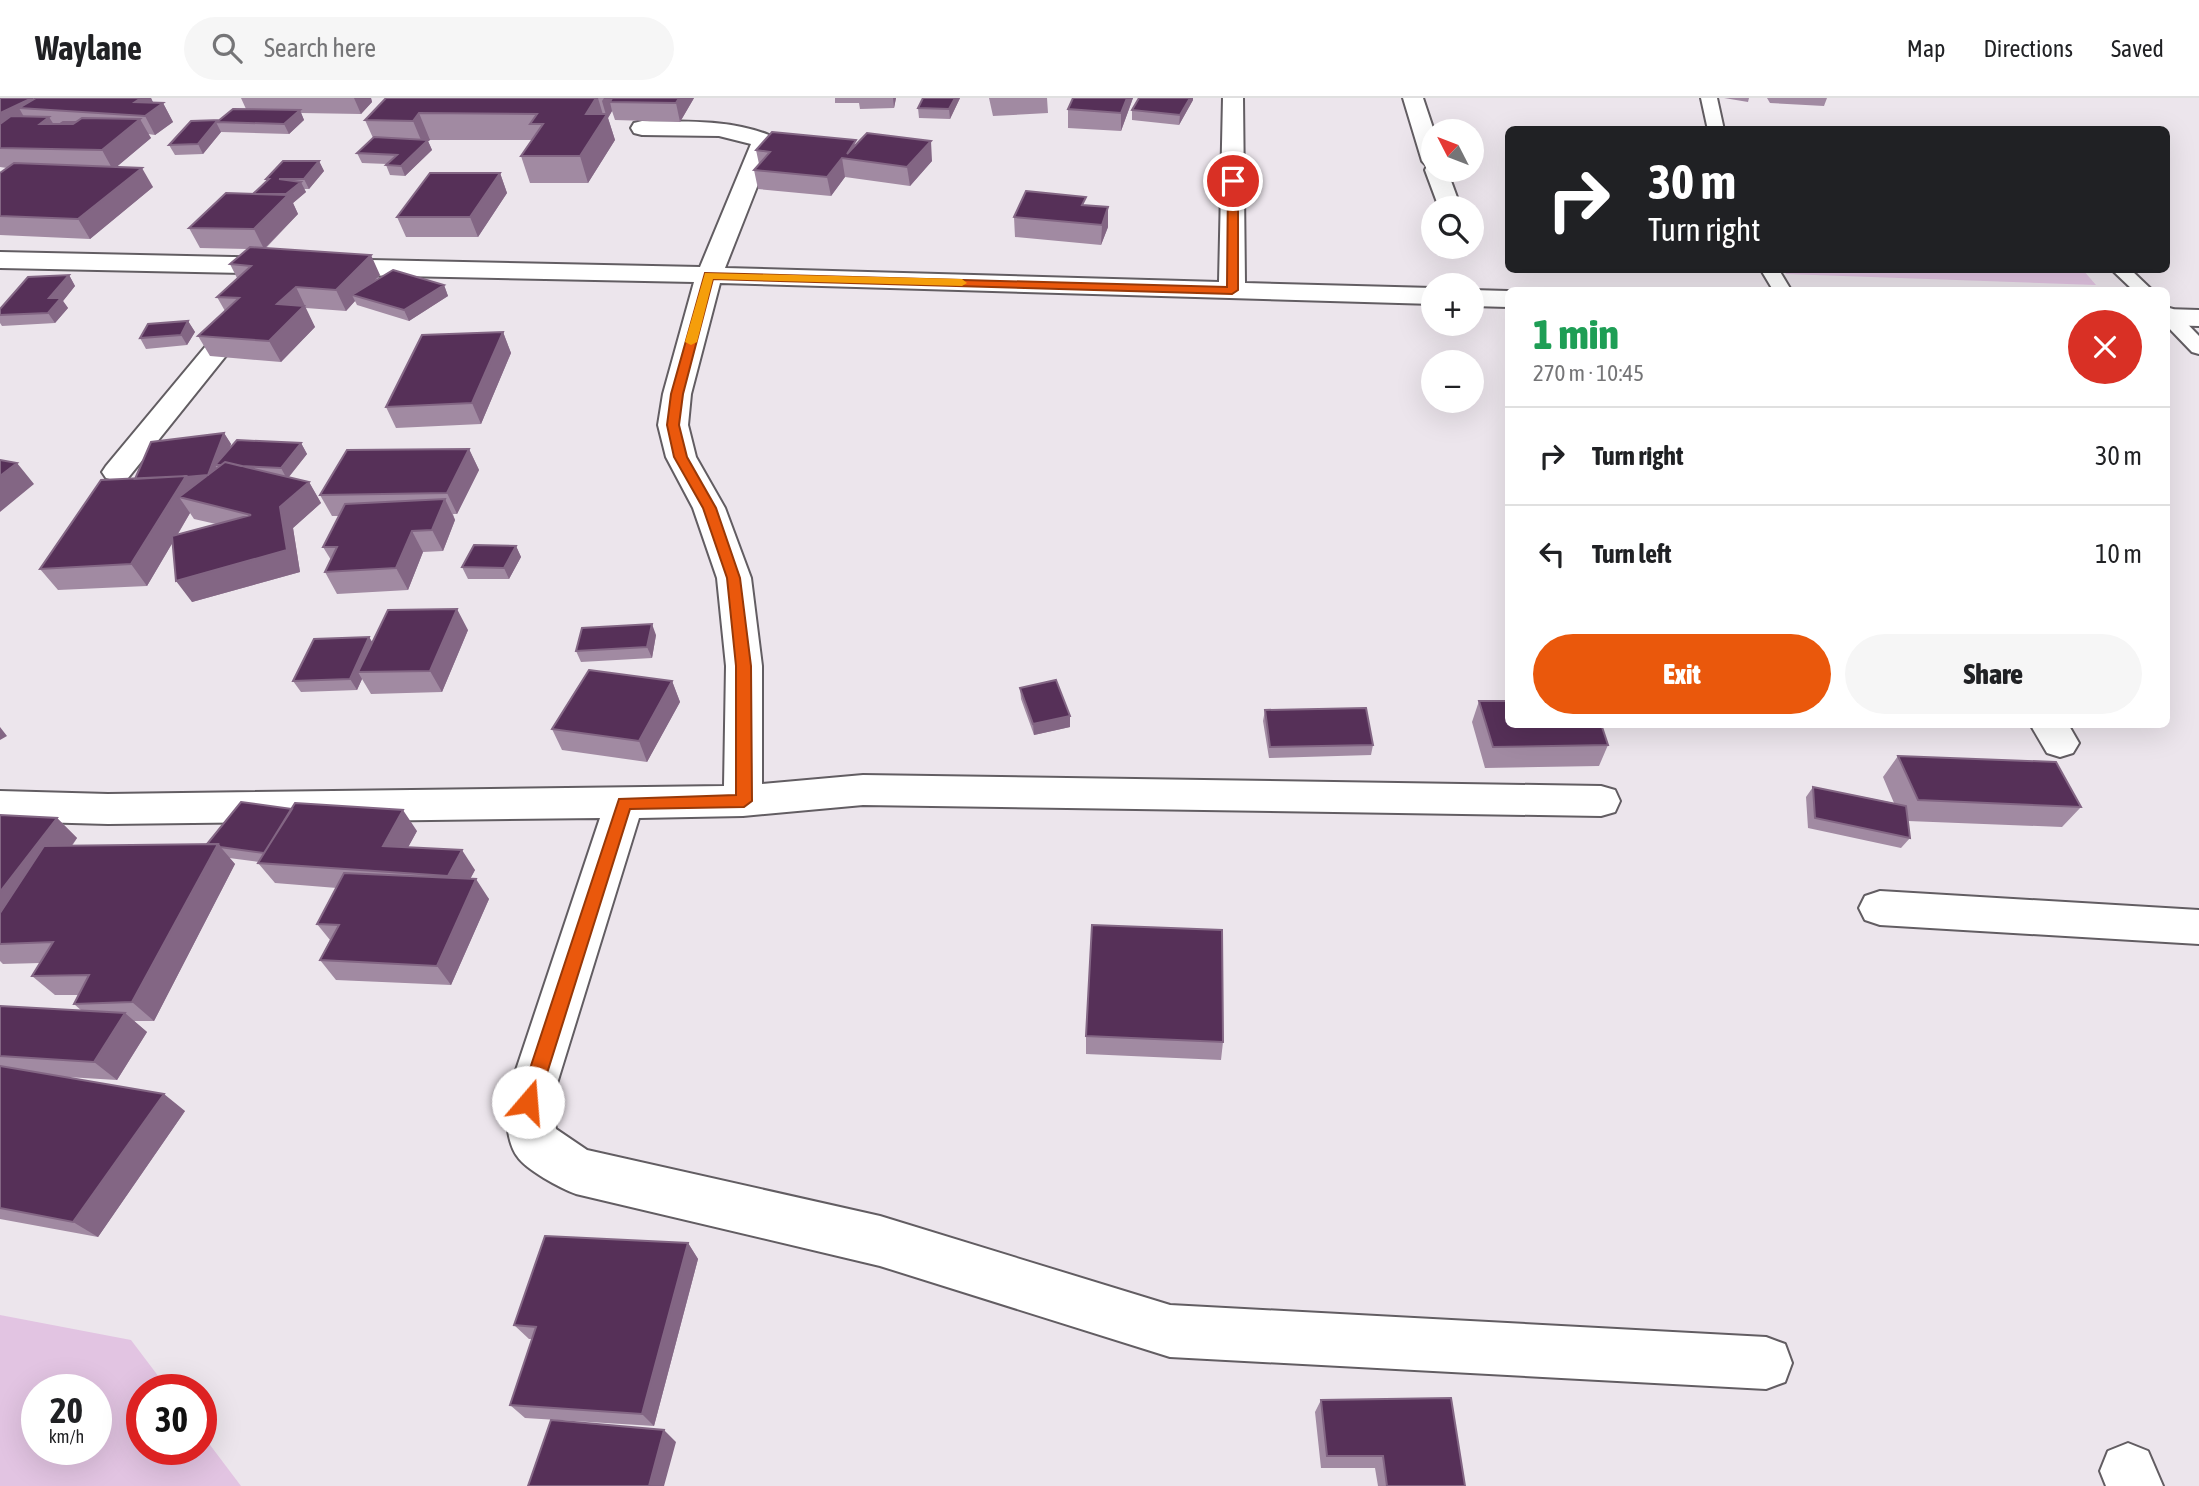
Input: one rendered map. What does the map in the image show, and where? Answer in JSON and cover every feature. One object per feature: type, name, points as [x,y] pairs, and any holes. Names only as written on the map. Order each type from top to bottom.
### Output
[{"type":"street","points":[[1232,290],[1233,98]]},
{"type":"street","points":[[1413,98],[1421,124]]},
{"type":"street","points":[[642,128],[731,131],[761,139],[762,146],[709,275],[677,394],[673,425],[681,457],[709,508],[734,578],[744,666],[744,801]]},
{"type":"street","points":[[0,260],[271,284],[709,275],[1421,296]]},
{"type":"street","points":[[117,472],[271,284]]},
{"type":"street","points":[[1484,298],[1505,299]]},
{"type":"street","points":[[2170,316],[2199,318]]},
{"type":"street","points":[[0,806],[108,809],[744,801],[863,790],[1601,801]]},
{"type":"street","points":[[624,803],[528,1102],[534,1142],[576,1171],[880,1241],[1170,1331],[1766,1363]]},
{"type":"street","points":[[1880,908],[2199,927]]},
{"type":"lane","points":[[1709,98],[1714,126]]},
{"type":"lane","points":[[2124,273],[2140,287]]},
{"type":"lane","points":[[2170,318],[2199,348]]},
{"type":"shaded area","points":[[2086,273],[2096,285],[1786,274]]},
{"type":"shaded area","points":[[0,1315],[131,1340],[157,1374],[126,1374],[126,1465],[217,1465],[217,1454],[241,1486],[0,1486]]},
{"type":"building","points":[[0,98],[32,98],[0,113]]},
{"type":"building","points":[[36,98],[141,98],[135,102],[163,103],[145,116],[19,108]]},
{"type":"building","points":[[386,98],[596,98],[586,114],[607,114],[580,156],[521,156],[543,124],[530,124],[537,114],[419,113],[413,121],[365,120]]},
{"type":"building","points":[[612,98],[679,98],[676,103],[610,102]]},
{"type":"building","points":[[923,98],[955,98],[949,109],[918,108]]},
{"type":"building","points":[[1073,98],[1127,98],[1121,113],[1068,109]]},
{"type":"building","points":[[1139,98],[1190,98],[1180,115],[1132,110]]},
{"type":"building","points":[[233,109],[300,110],[284,124],[216,122],[198,144],[169,145],[191,121],[219,120],[217,122]]},
{"type":"building","points":[[11,116],[49,117],[40,124],[73,124],[82,118],[140,119],[102,150],[0,148],[0,124]]},
{"type":"building","points":[[772,132],[856,140],[847,154],[867,133],[931,141],[907,167],[842,158],[827,177],[754,170],[770,152],[756,150]]},
{"type":"building","points":[[374,137],[428,140],[401,166],[386,165],[397,155],[357,153]]},
{"type":"building","points":[[283,161],[319,161],[304,179],[279,179],[301,182],[286,194],[253,194],[269,179],[266,179]]},
{"type":"building","points":[[14,163],[142,168],[78,219],[0,216],[0,173]]},
{"type":"building","points":[[430,173],[500,173],[470,217],[397,217]]},
{"type":"building","points":[[1026,191],[1086,197],[1082,205],[1108,207],[1102,225],[1014,217]]},
{"type":"building","points":[[226,193],[288,195],[254,229],[189,228]]},
{"type":"building","points":[[250,247],[371,255],[336,290],[296,287],[277,304],[304,306],[269,341],[198,336],[239,298],[217,297],[251,266],[230,264]]},
{"type":"building","points":[[393,270],[444,285],[404,310],[352,295]]},
{"type":"building","points":[[69,275],[49,298],[61,298],[48,313],[0,315],[0,309],[28,277]]},
{"type":"building","points":[[188,321],[181,335],[140,338],[148,324]]},
{"type":"building","points":[[503,332],[472,403],[386,407],[422,335]]},
{"type":"building","points":[[224,433],[208,475],[135,479],[151,442]]},
{"type":"building","points":[[237,440],[301,443],[281,468],[241,466],[225,462],[215,465]]},
{"type":"building","points":[[469,449],[447,493],[320,495],[347,450]]},
{"type":"building","points":[[0,460],[17,463],[0,476]]},
{"type":"building","points":[[225,462],[309,482],[280,507],[287,550],[176,581],[172,536],[251,515],[179,497]]},
{"type":"building","points":[[186,476],[131,564],[40,569],[101,480]]},
{"type":"building","points":[[445,499],[432,530],[412,531],[396,568],[325,572],[337,547],[323,547],[345,504]]},
{"type":"building","points":[[474,545],[516,546],[504,568],[462,567]]},
{"type":"building","points":[[457,609],[430,671],[358,672],[388,610]]},
{"type":"building","points":[[652,624],[647,647],[576,651],[582,628]]},
{"type":"building","points":[[369,637],[350,679],[293,681],[314,639]]},
{"type":"building","points":[[589,670],[672,681],[639,741],[552,729]]},
{"type":"building","points":[[1056,680],[1070,716],[1033,724],[1020,688]]},
{"type":"building","points":[[1479,701],[1505,701],[1505,728],[1602,728],[1608,745],[1493,747]]},
{"type":"building","points":[[1366,708],[1373,745],[1270,747],[1265,710]]},
{"type":"building","points":[[1898,756],[2056,762],[2081,807],[1918,800]]},
{"type":"building","points":[[1813,787],[1906,806],[1910,838],[1815,818]]},
{"type":"building","points":[[241,802],[292,809],[264,853],[207,844]]},
{"type":"building","points":[[295,803],[403,810],[383,846],[462,850],[448,876],[258,863]]},
{"type":"building","points":[[0,815],[57,818],[0,892]]},
{"type":"building","points":[[218,844],[132,1002],[74,1004],[89,975],[32,976],[53,942],[0,944],[0,913],[44,846]]},
{"type":"building","points":[[344,873],[476,879],[437,966],[320,960],[339,925],[317,924]]},
{"type":"building","points":[[1092,925],[1222,930],[1223,1042],[1086,1036]]},
{"type":"building","points":[[0,1006],[125,1013],[94,1062],[0,1056]]},
{"type":"building","points":[[0,1066],[164,1094],[73,1222],[0,1208]]},
{"type":"building","points":[[545,1236],[688,1243],[642,1414],[510,1405],[536,1327],[514,1325]]},
{"type":"building","points":[[1451,1398],[1465,1486],[1387,1486],[1383,1456],[1327,1456],[1321,1400]]},
{"type":"building","points":[[551,1420],[664,1430],[649,1486],[528,1486]]},
{"type":"slow traffic","points":[[691,342],[709,275],[962,283]]},
{"type":"route","points":[[528,1102],[624,803],[744,801],[744,666],[734,578],[709,508],[681,457],[673,425],[677,394],[709,275],[1232,290],[1233,181]]}]
